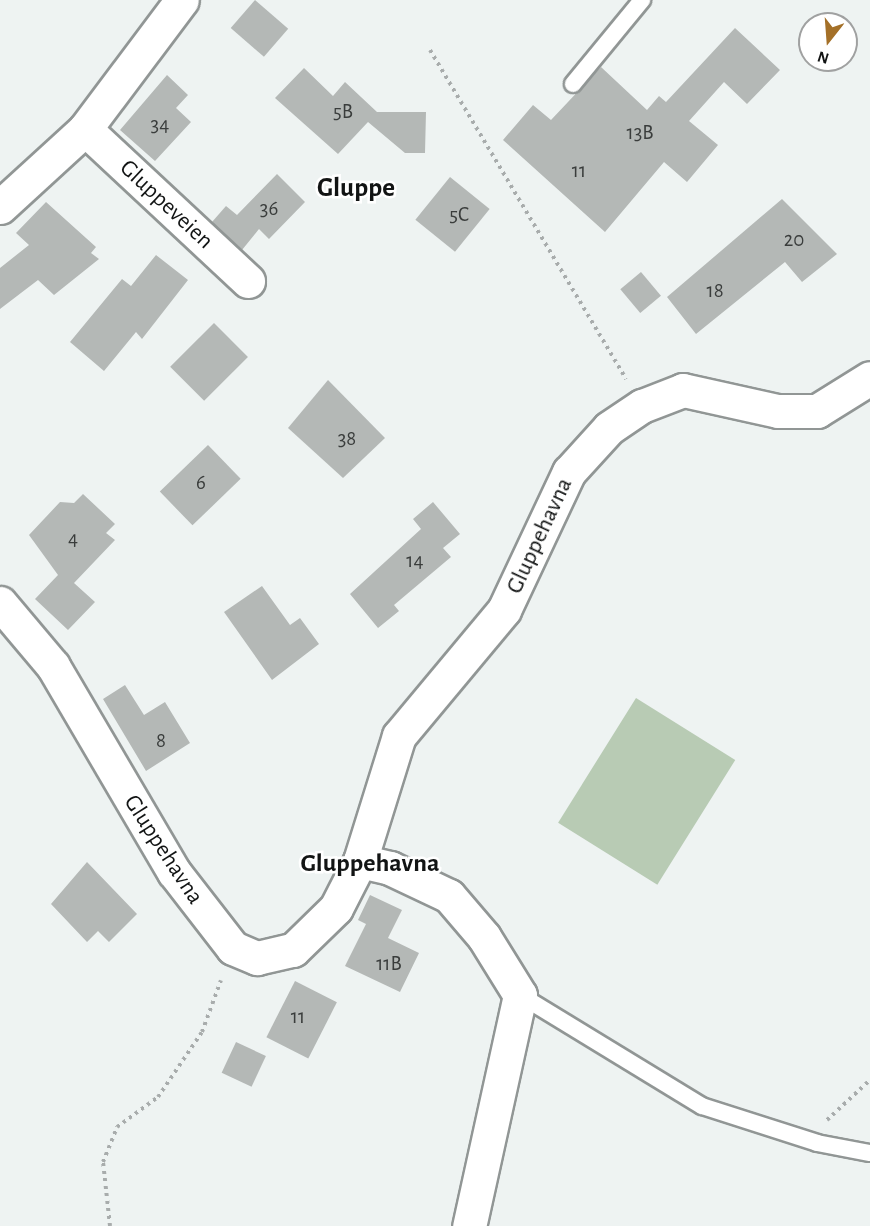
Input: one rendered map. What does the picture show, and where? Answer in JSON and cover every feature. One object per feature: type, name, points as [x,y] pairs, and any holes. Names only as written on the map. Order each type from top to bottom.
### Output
[{"type":"street","points":[[0,207],[85,129],[182,0]]},
{"type":"street","name":"Gluppeveien","points":[[85,129],[248,281]]},
{"type":"street","name":"Gluppehavna","points":[[0,603],[53,666],[174,872],[233,948],[257,958],[293,950],[336,908],[360,861],[399,736],[504,610],[569,472],[609,428],[642,406],[683,390],[778,411],[817,411],[870,378]]},
{"type":"street","points":[[360,861],[390,868],[449,897],[484,937],[520,995],[470,1226]]},
{"type":"lane","points":[[573,84],[642,0]]},
{"type":"lane","points":[[520,995],[702,1106],[817,1143],[870,1153]]},
{"type":"path","points":[[430,50],[642,406]]},
{"type":"path","points":[[110,1226],[103,1162],[117,1127],[158,1097],[202,1032],[233,948]]},
{"type":"path","points":[[817,1143],[825,1122],[870,1080]]},
{"type":"green space","points":[[636,698],[735,760],[657,885],[558,823]]},
{"type":"building","points":[[255,0],[288,29],[264,57],[231,28]]},
{"type":"building","points":[[735,28],[780,70],[747,104],[724,82],[689,121],[718,145],[687,182],[664,162],[605,232],[503,140],[533,105],[551,120],[601,67],[647,110],[659,96],[666,102]]},
{"type":"building","points":[[304,68],[333,96],[345,82],[377,112],[426,112],[425,153],[405,153],[368,122],[338,154],[275,98]]},
{"type":"building","points":[[167,75],[188,95],[176,108],[191,122],[155,161],[120,130]]},
{"type":"building","points":[[277,174],[305,202],[269,239],[259,229],[242,250],[212,222],[226,206],[237,215]]},
{"type":"building","points":[[450,177],[490,209],[455,252],[415,220]]},
{"type":"building","points":[[782,199],[837,254],[802,282],[785,262],[696,334],[667,297]]},
{"type":"building","points":[[46,202],[96,247],[91,253],[99,259],[54,295],[38,280],[0,309],[0,268],[29,245],[16,233]]},
{"type":"building","points":[[156,255],[188,280],[142,339],[136,332],[104,371],[70,342],[122,279],[131,286]]},
{"type":"building","points":[[641,272],[661,296],[640,313],[620,289]]},
{"type":"building","points":[[214,323],[248,357],[204,401],[170,367]]},
{"type":"building","points":[[328,380],[385,438],[343,478],[288,428]]},
{"type":"building","points":[[208,445],[241,479],[192,525],[160,492]]},
{"type":"building","points":[[83,494],[115,524],[106,533],[115,540],[74,583],[95,602],[68,630],[35,599],[58,575],[29,535],[60,502],[74,503]]},
{"type":"building","points":[[433,502],[460,534],[443,548],[451,557],[394,605],[399,611],[378,628],[350,594],[421,529],[413,519]]},
{"type":"building","points":[[262,586],[290,625],[300,618],[319,644],[272,680],[224,612]]},
{"type":"building","points":[[125,685],[144,715],[165,702],[190,743],[146,771],[103,699]]},
{"type":"building","points":[[87,862],[137,914],[109,942],[98,931],[87,942],[51,904]]},
{"type":"building","points":[[370,895],[402,910],[388,938],[419,953],[400,992],[345,966],[366,924],[358,920]]},
{"type":"building","points":[[295,981],[337,1002],[308,1058],[266,1037]]},
{"type":"building","points":[[236,1042],[266,1056],[252,1087],[222,1073]]},
{"type":"district","name":"Gluppe","points":[[356,188]]},
{"type":"district","name":"Gluppehavna","points":[[370,864]]}]
